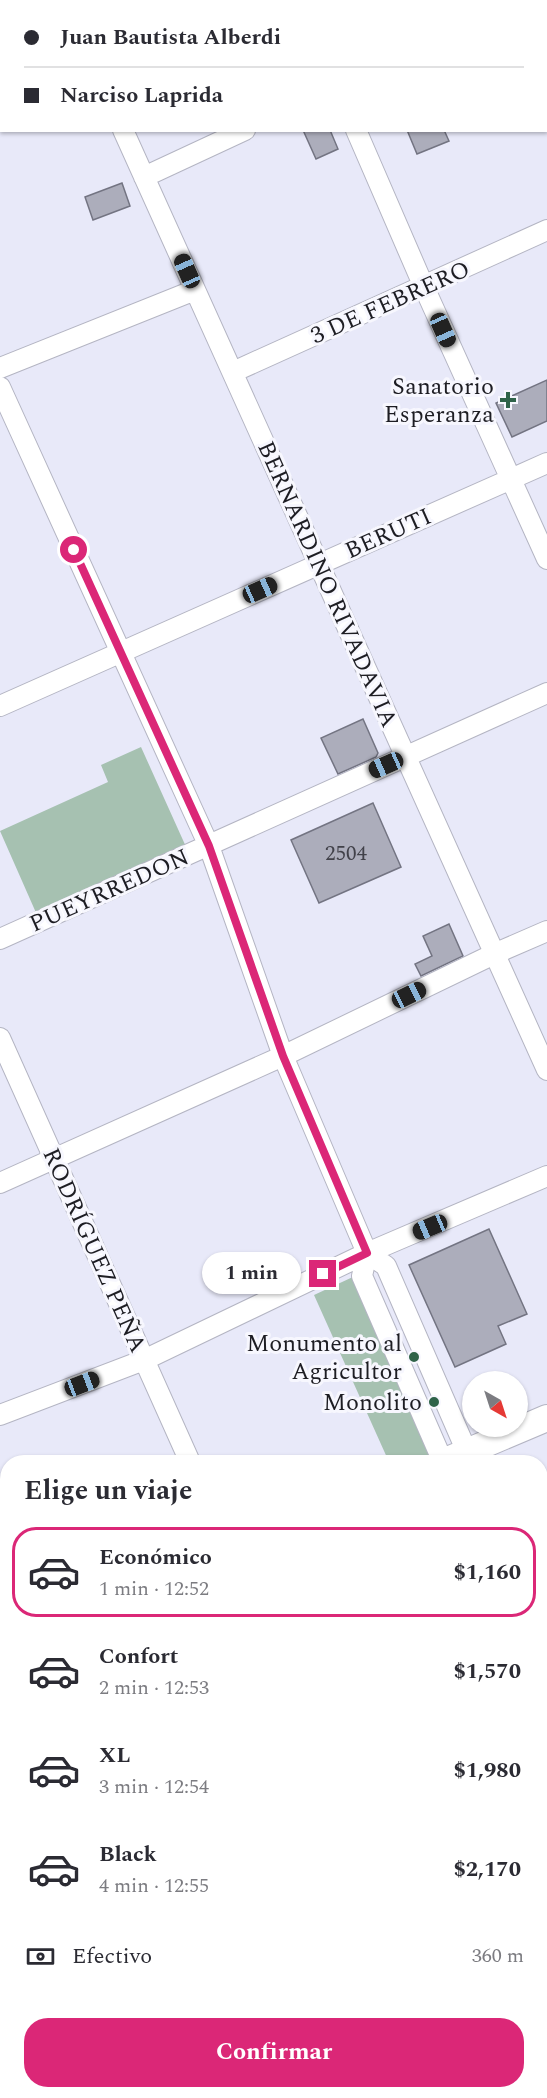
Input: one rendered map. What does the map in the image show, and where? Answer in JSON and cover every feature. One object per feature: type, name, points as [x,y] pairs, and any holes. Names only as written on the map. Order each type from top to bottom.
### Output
[{"type":"main road","points":[[460,1455],[547,1418]]},
{"type":"street","name":"BERNARDINO RIVADAVIA","points":[[124,132],[547,1070]]},
{"type":"street","points":[[144,177],[241,132]]},
{"type":"street","points":[[357,132],[423,287],[547,559]]},
{"type":"street","name":"3 DE FEBRERO","points":[[233,372],[547,230]]},
{"type":"street","points":[[0,368],[195,290]]},
{"type":"street","points":[[0,387],[209,846],[283,1056],[367,1253],[386,1266],[468,1452]]},
{"type":"street","name":"BERUTI","points":[[0,706],[547,463]]},
{"type":"street","name":"PUEYRREDON","points":[[0,939],[547,693]]},
{"type":"street","points":[[0,1183],[283,1056],[494,954],[547,932]]},
{"type":"street","name":"RODRÍGUEZ PEÑA","points":[[0,1038],[187,1455]]},
{"type":"street","points":[[0,1415],[144,1360],[367,1253],[547,1176]]},
{"type":"street","points":[[367,1253],[362,1276],[440,1455]]},
{"type":"green space","points":[[141,747],[187,849],[37,915],[0,831],[108,782],[101,765]]},
{"type":"green space","points":[[355,1276],[436,1455],[386,1455],[314,1295]]},
{"type":"building","points":[[304,132],[331,132],[338,149],[316,159]]},
{"type":"building","points":[[408,132],[445,132],[449,141],[417,154]]},
{"type":"building","points":[[122,183],[130,206],[93,220],[85,197]]},
{"type":"building","points":[[547,380],[547,421],[512,437],[496,403]]},
{"type":"building","points":[[363,719],[378,753],[376,757],[338,774],[321,738]]},
{"type":"building","points":[[373,803],[401,867],[319,903],[291,840]]},
{"type":"building","points":[[449,924],[463,956],[421,976],[415,964],[432,956],[423,936]]},
{"type":"building","points":[[489,1229],[527,1314],[498,1326],[506,1344],[455,1367],[409,1265]]},
{"type":"place","name":"Sanatorio Esperanza","points":[[508,400]]},
{"type":"place","name":"Monumento al Agricultor","points":[[414,1357]]},
{"type":"place","name":"Monolito","points":[[434,1402]]},
{"type":"route","points":[[74,550],[209,846],[283,1056],[367,1253],[323,1274]]}]
